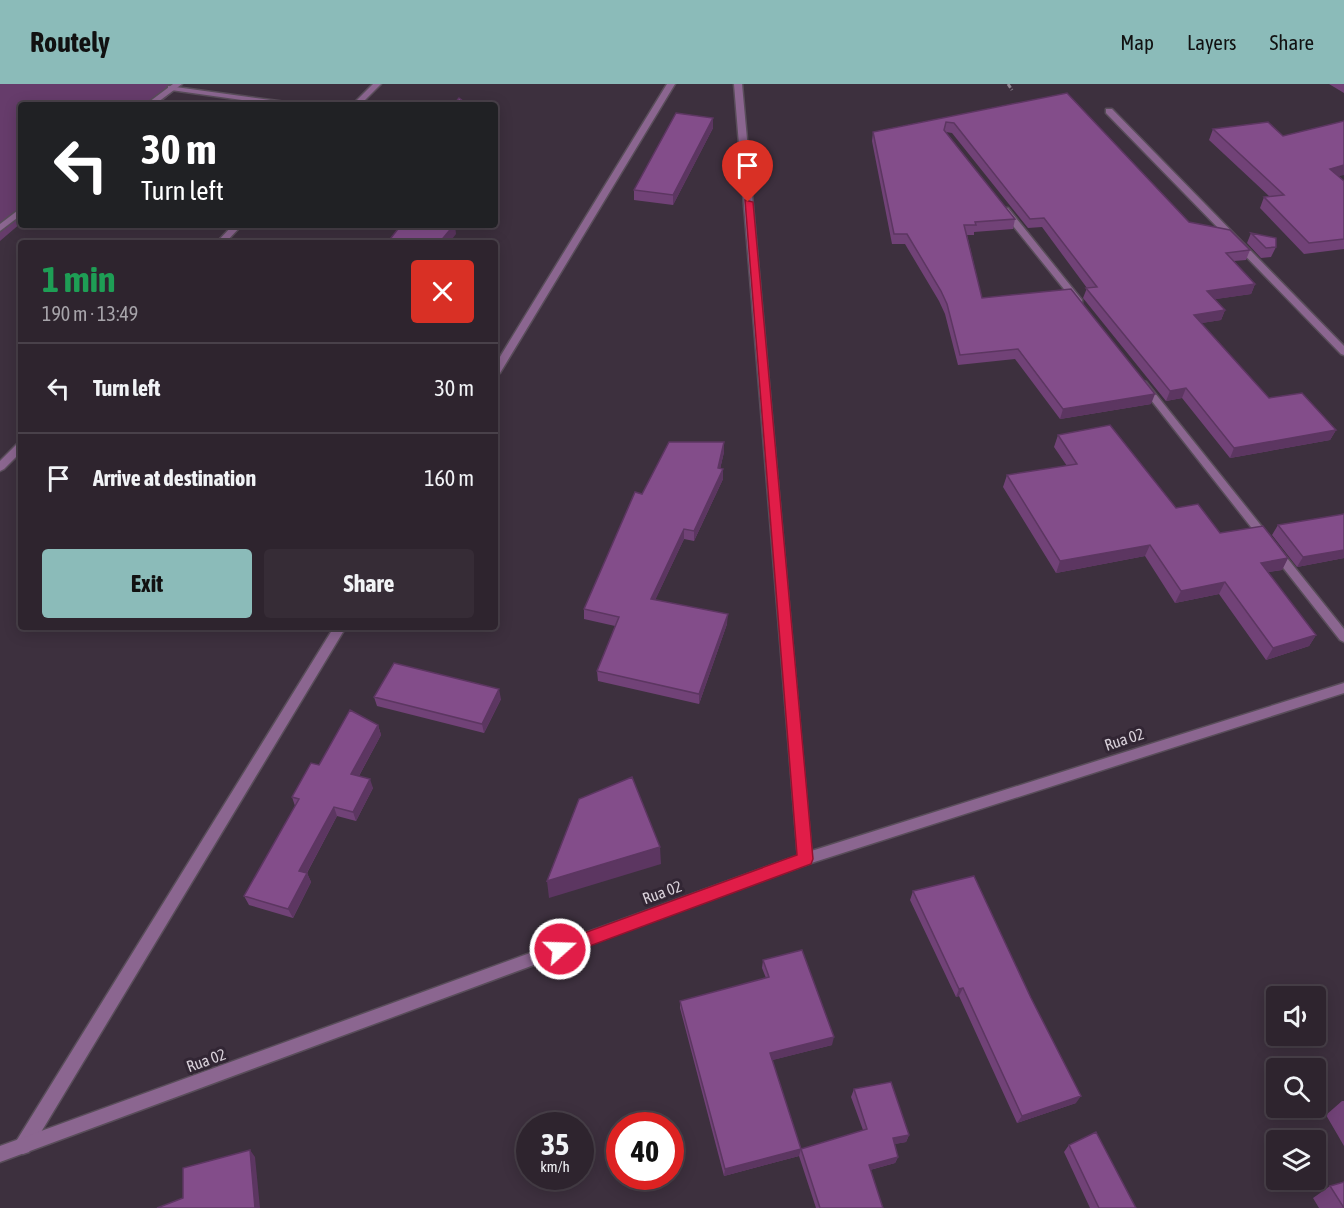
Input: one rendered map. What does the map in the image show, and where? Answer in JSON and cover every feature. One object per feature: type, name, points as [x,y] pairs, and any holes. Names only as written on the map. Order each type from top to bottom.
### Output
[{"type":"street","points":[[359,102],[377,84]]},
{"type":"street","points":[[498,368],[671,84]]},
{"type":"street","points":[[738,84],[805,859]]},
{"type":"street","points":[[153,102],[175,86],[274,102]]},
{"type":"street","points":[[1109,111],[1344,352]]},
{"type":"street","points":[[998,201],[1087,312]]},
{"type":"street","points":[[0,228],[18,213]]},
{"type":"street","points":[[223,240],[235,228]]},
{"type":"street","points":[[1138,377],[1344,637]]},
{"type":"street","points":[[0,467],[18,449]]},
{"type":"street","points":[[23,1146],[338,630]]},
{"type":"street","name":"Rua 02","points":[[0,1154],[805,859],[1344,688]]},
{"type":"path","points":[[1008,84],[1012,90]]},
{"type":"shaded area","points":[[0,84],[182,84],[161,102],[18,102],[18,226],[0,241]]},
{"type":"building","points":[[1067,93],[1189,222],[1230,230],[1250,250],[1226,253],[1255,284],[1207,291],[1225,310],[1194,315],[1269,398],[1302,393],[1336,430],[1234,448],[1186,388],[1170,391],[1086,288],[1097,287],[1044,218],[1030,219],[954,123],[946,122],[944,130],[1015,219],[964,225],[982,298],[1071,289],[1155,394],[1063,409],[1018,349],[960,355],[947,304],[941,291],[907,234],[894,234],[873,132]]},
{"type":"building","points":[[676,113],[713,118],[673,195],[634,190]]},
{"type":"building","points":[[1344,121],[1344,165],[1330,169],[1344,181],[1344,239],[1309,243],[1264,197],[1284,195],[1213,129],[1268,122],[1283,136]]},
{"type":"building","points":[[399,228],[452,228],[442,240],[389,240]]},
{"type":"building","points":[[1251,233],[1276,238],[1276,247],[1266,248]]},
{"type":"building","points":[[1110,425],[1176,508],[1198,504],[1220,533],[1263,526],[1288,558],[1261,563],[1316,635],[1273,648],[1225,582],[1181,591],[1150,545],[1060,561],[1007,475],[1077,464],[1058,435]]},
{"type":"building","points":[[669,442],[724,442],[718,468],[723,469],[694,531],[684,529],[651,599],[728,614],[699,694],[597,671],[619,617],[584,609],[635,492],[642,494]]},
{"type":"building","points":[[1344,514],[1344,550],[1303,557],[1278,525]]},
{"type":"building","points":[[394,663],[499,689],[482,724],[374,697]]},
{"type":"building","points":[[350,710],[378,725],[351,774],[370,779],[353,812],[334,807],[299,871],[307,873],[288,909],[244,896],[299,799],[292,797],[311,763],[319,765]]},
{"type":"building","points":[[632,777],[660,847],[547,881],[579,799]]},
{"type":"building","points":[[974,876],[1031,998],[1081,1096],[1022,1116],[963,988],[959,989],[913,891]]},
{"type":"building","points":[[802,950],[834,1037],[770,1053],[801,1149],[725,1169],[680,1001],[769,977],[763,960]]},
{"type":"building","points":[[891,1082],[909,1135],[893,1138],[898,1157],[869,1165],[883,1208],[820,1208],[801,1149],[867,1129],[854,1089]]},
{"type":"building","points":[[1096,1132],[1136,1208],[1099,1208],[1069,1145]]},
{"type":"building","points":[[250,1150],[255,1208],[157,1208],[183,1198],[183,1168]]},
{"type":"building","points":[[1344,1182],[1344,1208],[1330,1186]]},
{"type":"route","points":[[560,949],[805,859],[748,202]]}]
